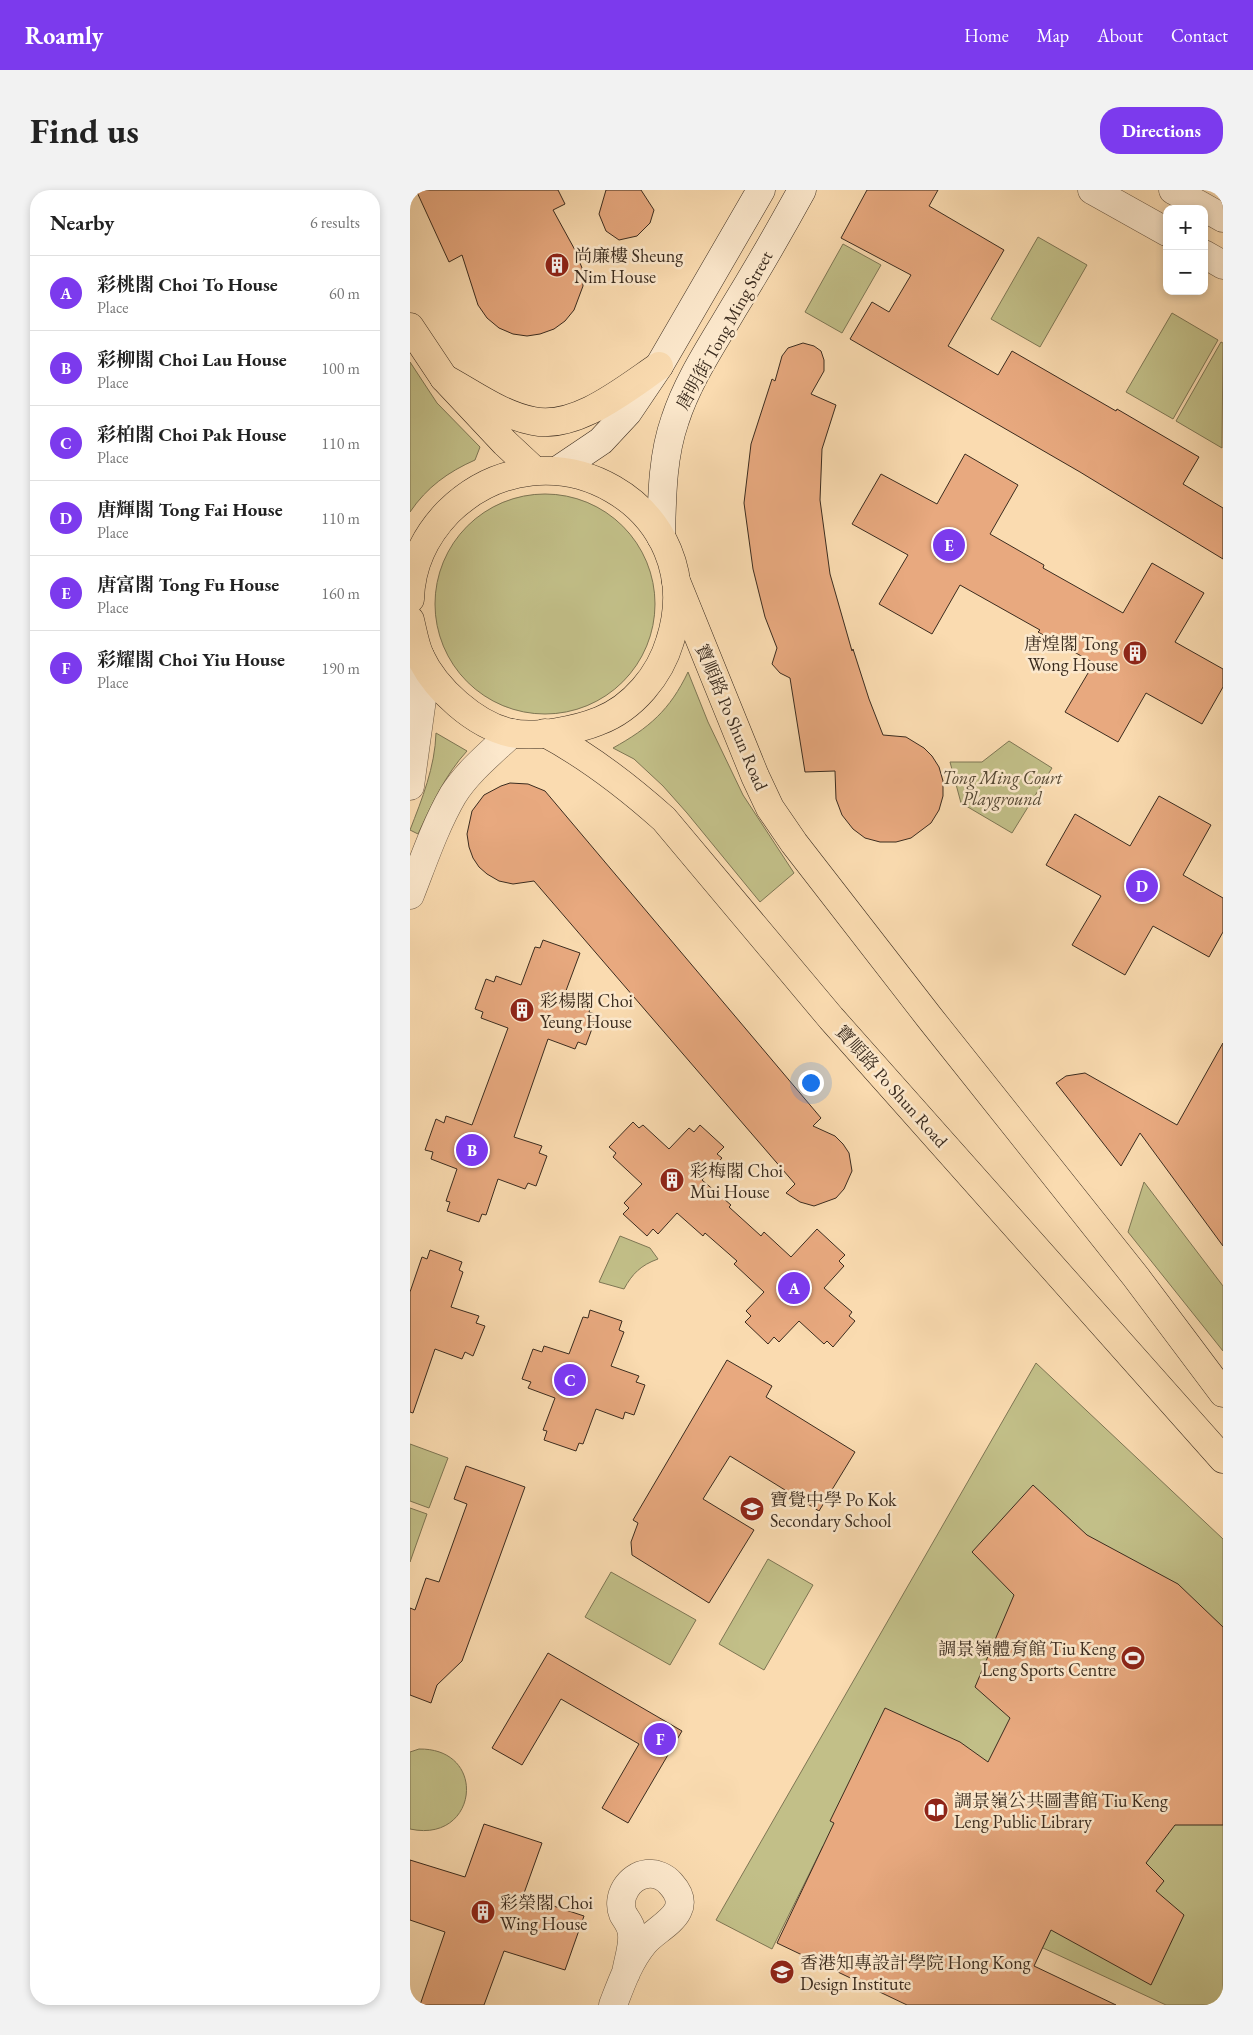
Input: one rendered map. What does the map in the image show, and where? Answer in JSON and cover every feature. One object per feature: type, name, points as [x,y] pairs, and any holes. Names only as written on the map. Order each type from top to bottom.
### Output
[{"type":"main road","name":"唐明街 Tong Ming Street","points":[[546,470],[590,450],[609,434],[628,412],[659,366],[761,190]]},
{"type":"main road","name":"唐明街 Tong Ming Street","points":[[661,537],[661,493],[669,442],[677,414],[687,390],[707,353],[802,190]]},
{"type":"main road","points":[[1092,190],[1163,230]]},
{"type":"main road","points":[[1174,190],[1223,218]]},
{"type":"main road","points":[[1208,256],[1223,265]]},
{"type":"main road","points":[[410,327],[444,378],[494,432],[546,470]]},
{"type":"main road","points":[[444,378],[502,410],[535,422],[552,421],[585,413],[610,399],[659,366]]},
{"type":"main road","points":[[410,600],[411,585],[427,538],[457,504],[475,490],[496,480],[546,470],[592,478],[619,492],[643,512],[661,537],[670,558],[676,581],[677,605],[674,628],[660,666],[641,692],[623,707],[602,720],[580,728],[545,733],[512,733],[478,718],[457,703],[439,686],[420,656]]},
{"type":"main road","name":"寶順路 Po Shun Road","points":[[676,581],[755,776],[770,808],[794,843],[1136,1277],[1223,1393]]},
{"type":"main road","points":[[410,620],[420,656],[422,699],[410,786]]},
{"type":"main road","points":[[410,895],[428,846],[454,794],[486,756],[512,733]]},
{"type":"main road","name":"寶順路 Po Shun Road","points":[[545,733],[573,748],[604,769],[664,819],[831,1018],[1223,1459]]},
{"type":"main road","points":[[613,2005],[626,1973]]},
{"type":"green space","points":[[1038,237],[1087,265],[1040,347],[991,319]]},
{"type":"green space","points":[[843,244],[881,265],[842,333],[805,312]]},
{"type":"green space","points":[[1172,313],[1218,340],[1173,419],[1126,392]]},
{"type":"green space","points":[[1221,342],[1223,343],[1222,448],[1176,421]]},
{"type":"green space","points":[[410,362],[437,403],[480,447],[475,460],[439,481],[410,512]]},
{"type":"green space","points":[[545,494],[566,496],[587,502],[623,526],[647,562],[653,583],[655,604],[653,625],[647,646],[623,682],[587,706],[566,712],[545,714],[524,712],[503,706],[467,682],[443,646],[437,625],[435,604],[437,583],[443,562],[467,526],[503,502],[524,496]]},
{"type":"green space","points":[[688,672],[708,722],[743,795],[794,873],[760,902],[663,786],[634,759],[613,748],[637,733],[657,717],[674,697]]},
{"type":"green space","points":[[436,733],[467,751],[446,780],[418,834],[410,830],[430,770]]},
{"type":"green space","name":"Tong Ming Court Playground","points":[[1009,741],[1052,768],[1012,833],[961,803],[950,762],[982,762]]},
{"type":"green space","points":[[1144,1182],[1223,1286],[1223,1351],[1128,1232]]},
{"type":"green space","points":[[620,1236],[650,1248],[658,1259],[638,1271],[624,1289],[599,1282]]},
{"type":"green space","points":[[1036,1363],[1223,1539],[1223,2005],[1166,2005],[823,1846],[772,1949],[716,1920]]},
{"type":"green space","points":[[410,1444],[448,1458],[429,1508],[410,1501]]},
{"type":"green space","points":[[410,1508],[427,1514],[410,1562]]},
{"type":"green space","points":[[768,1559],[813,1585],[764,1670],[719,1644]]},
{"type":"green space","points":[[611,1572],[696,1620],[670,1665],[585,1617]]},
{"type":"green space","points":[[419,1749],[442,1753],[457,1763],[465,1778],[466,1794],[461,1810],[450,1823],[433,1830],[410,1829],[410,1752]]},
{"type":"building","name":"尚廉樓 Sheung Nim House","points":[[416,190],[558,190],[565,204],[553,210],[575,250],[582,268],[583,286],[574,310],[565,321],[554,329],[540,334],[527,336],[513,334],[499,328],[487,318],[478,305],[462,255],[449,262]]},
{"type":"building","points":[[606,190],[641,190],[654,210],[650,223],[637,236],[619,240],[606,231],[599,214]]},
{"type":"building","points":[[867,190],[938,190],[929,206],[1004,250],[948,346],[998,375],[1012,351],[1199,457],[1183,484],[1223,508],[1223,559],[1080,472],[850,339],[872,302],[889,312],[911,275],[841,238]]},
{"type":"building","points":[[803,343],[814,346],[821,351],[824,360],[824,371],[811,394],[836,405],[822,449],[820,500],[830,574],[852,651],[853,649],[883,735],[906,737],[924,748],[939,767],[943,781],[943,796],[939,810],[931,823],[911,838],[896,842],[880,842],[865,838],[853,829],[842,815],[836,799],[835,771],[805,772],[790,678],[780,673],[772,664],[777,648],[765,617],[753,569],[744,503],[751,444],[772,379],[775,381],[782,356],[788,348]]},
{"type":"building","points":[[965,454],[1018,485],[990,534],[1044,565],[1043,568],[1123,613],[1152,563],[1204,593],[1175,642],[1223,669],[1223,687],[1202,724],[1146,693],[1118,742],[1065,712],[1094,663],[1038,632],[1040,630],[960,585],[932,634],[879,604],[908,555],[852,524],[881,474],[937,504]]},
{"type":"building","points":[[510,783],[528,784],[545,791],[821,1118],[813,1126],[835,1136],[843,1144],[849,1153],[852,1171],[844,1189],[836,1198],[814,1206],[800,1202],[786,1193],[795,1184],[534,881],[513,884],[499,881],[479,867],[469,847],[467,834],[472,811],[484,795]]},
{"type":"building","points":[[1159,796],[1211,825],[1183,875],[1223,898],[1223,932],[1209,957],[1153,926],[1125,975],[1072,945],[1101,896],[1046,865],[1075,814],[1130,846]]},
{"type":"building","points":[[543,940],[580,953],[564,996],[591,1006],[589,1012],[597,1015],[586,1045],[578,1042],[575,1049],[548,1039],[514,1137],[542,1146],[539,1153],[547,1156],[536,1186],[528,1183],[525,1189],[498,1179],[486,1215],[482,1214],[479,1222],[447,1211],[450,1202],[446,1201],[457,1169],[431,1159],[433,1152],[425,1150],[436,1119],[444,1123],[446,1116],[472,1125],[508,1028],[481,1018],[483,1012],[475,1009],[486,979],[494,982],[496,976],[521,985],[535,947],[540,948]]},
{"type":"building","points":[[1223,1043],[1223,1246],[1140,1133],[1121,1166],[1056,1083],[1066,1076],[1085,1073],[1177,1125]]},
{"type":"building","points":[[633,1122],[639,1128],[643,1125],[669,1149],[689,1128],[694,1132],[700,1125],[724,1147],[717,1154],[722,1158],[702,1180],[731,1205],[729,1207],[761,1236],[764,1232],[791,1257],[817,1229],[845,1255],[839,1261],[844,1266],[824,1288],[852,1312],[849,1316],[855,1321],[833,1347],[827,1341],[824,1344],[799,1321],[779,1342],[774,1337],[768,1344],[745,1322],[751,1316],[746,1311],[764,1292],[734,1264],[737,1261],[705,1233],[703,1236],[677,1213],[658,1234],[653,1229],[647,1236],[623,1214],[629,1208],[624,1203],[642,1184],[613,1157],[616,1153],[609,1147]]},
{"type":"building","points":[[430,1250],[462,1262],[459,1270],[463,1272],[451,1307],[479,1316],[476,1323],[485,1326],[473,1356],[465,1352],[462,1359],[435,1349],[413,1413],[410,1412],[410,1292],[422,1257],[427,1259]]},
{"type":"building","points":[[590,1310],[622,1321],[619,1330],[624,1332],[611,1366],[639,1376],[636,1382],[645,1385],[634,1415],[625,1412],[623,1419],[596,1409],[583,1444],[579,1443],[576,1451],[544,1440],[547,1431],[543,1430],[555,1398],[528,1388],[531,1382],[522,1379],[533,1349],[542,1352],[544,1346],[569,1354],[583,1317],[588,1318]]},
{"type":"building","points":[[727,1360],[772,1386],[766,1397],[855,1452],[819,1511],[730,1456],[703,1499],[754,1530],[709,1603],[632,1555],[631,1542],[638,1523],[633,1520]]},
{"type":"building","points":[[466,1466],[525,1487],[462,1661],[437,1685],[431,1703],[410,1695],[410,1608],[415,1610],[426,1578],[439,1582],[467,1504],[454,1499]]},
{"type":"building","points":[[1033,1485],[1087,1535],[1178,1584],[1223,1627],[1223,1825],[1175,1825],[1146,1863],[1164,1881],[1156,1891],[1184,1915],[1151,1985],[1051,1930],[1034,1966],[1116,2005],[907,2005],[777,1943],[834,1823],[830,1821],[885,1708],[960,1742],[988,1762],[1010,1718],[975,1687],[1014,1595],[972,1552]]},
{"type":"building","points":[[548,1653],[682,1731],[628,1823],[602,1808],[639,1744],[561,1699],[522,1765],[492,1748]]},
{"type":"building","name":"彩榮閣 Choi Wing House","points":[[484,1824],[542,1843],[523,1896],[584,1916],[565,1970],[504,1951],[484,2005],[420,2005],[445,1932],[410,1920],[410,1860],[465,1877]]},
{"type":"place","name":"尚廉樓 Sheung Nim House","points":[[557,265]]},
{"type":"place","name":"唐富閣 Tong Fu House","points":[[949,545]]},
{"type":"place","name":"唐煌閣 Tong Wong House","points":[[1135,653]]},
{"type":"place","name":"唐輝閣 Tong Fai House","points":[[1142,886]]},
{"type":"place","name":"彩楊閣 Choi Yeung House","points":[[522,1010]]},
{"type":"place","name":"彩柳閣 Choi Lau House","points":[[472,1150]]},
{"type":"place","name":"彩梅閣 Choi Mui House","points":[[672,1180]]},
{"type":"place","name":"彩桃閣 Choi To House","points":[[794,1288]]},
{"type":"place","name":"彩柏閣 Choi Pak House","points":[[570,1380]]},
{"type":"place","name":"寶覺中學 Po Kok Secondary School","points":[[752,1509]]},
{"type":"place","name":"調景嶺體育館 Tiu Keng Leng Sports Centre","points":[[1133,1658]]},
{"type":"place","name":"彩耀閣 Choi Yiu House","points":[[660,1739]]},
{"type":"place","name":"調景嶺公共圖書館 Tiu Keng Leng Public Library","points":[[936,1810]]},
{"type":"place","name":"彩榮閣 Choi Wing House","points":[[483,1912]]},
{"type":"place","name":"香港知專設計學院 Hong Kong Design Institute","points":[[782,1972]]}]
